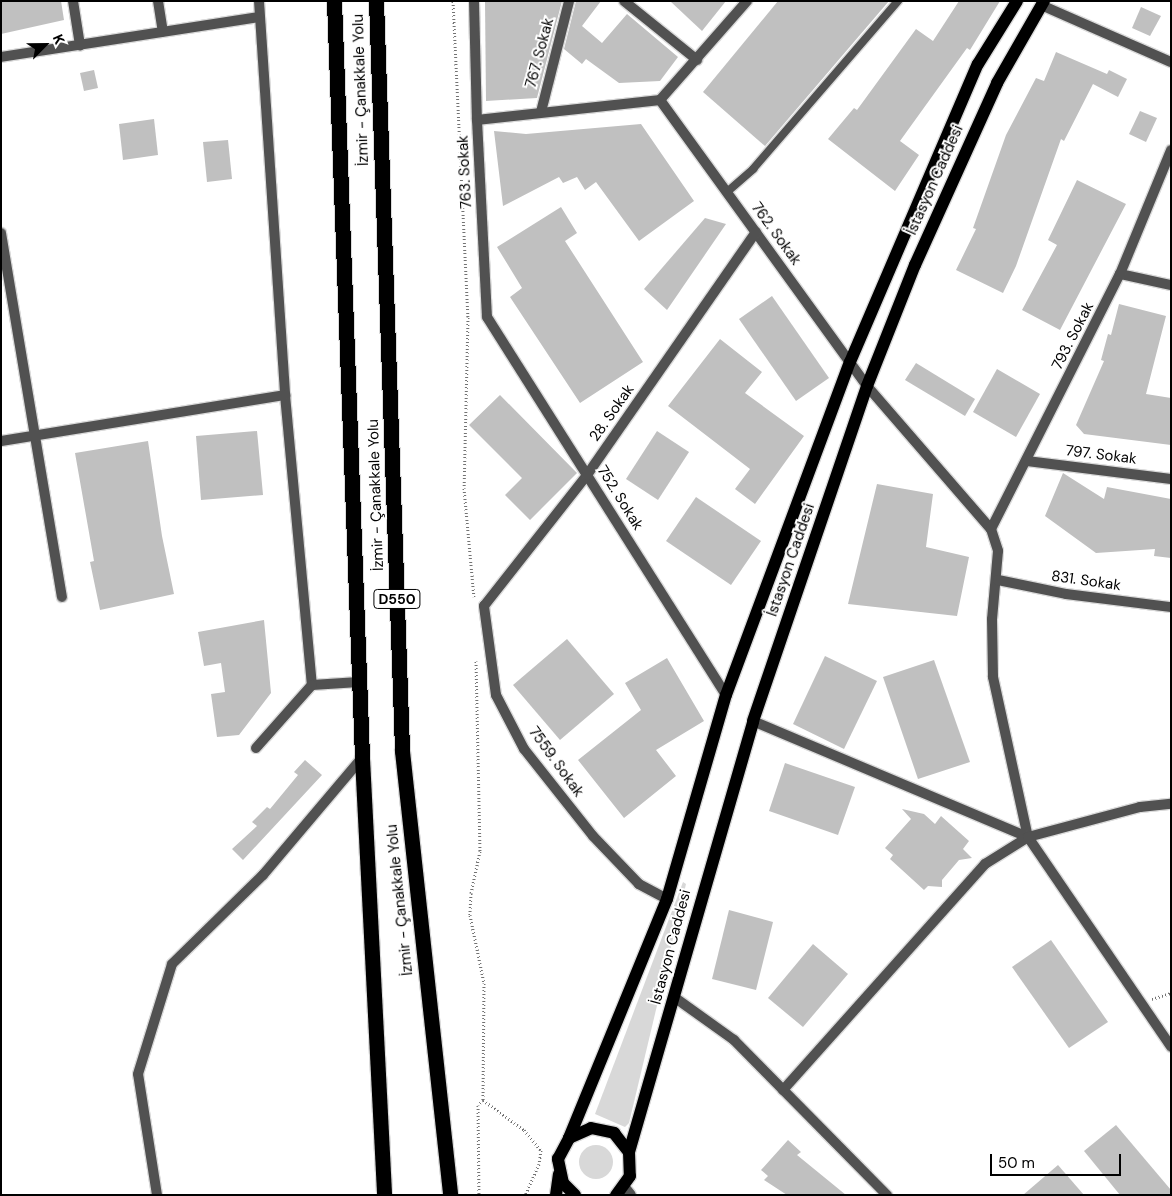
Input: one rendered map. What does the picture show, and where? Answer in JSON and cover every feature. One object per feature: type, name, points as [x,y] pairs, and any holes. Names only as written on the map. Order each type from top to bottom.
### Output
[{"type":"highway","name":"İzmir - Çanakkale Yolu","points":[[334,1],[362,758],[384,1195]]},
{"type":"highway","name":"İzmir - Çanakkale Yolu","points":[[376,1],[402,751],[450,1195]]},
{"type":"main road","name":"İstasyon Caddesi","points":[[556,1195],[559,1172],[558,1159],[569,1138],[667,899],[726,694],[850,362],[978,64],[1018,1]]},
{"type":"main road","name":"İstasyon Caddesi","points":[[621,1193],[630,1176],[629,1152],[753,721],[867,386],[915,265],[996,82],[1043,3]]},
{"type":"main road","points":[[569,1138],[585,1129],[603,1128],[619,1137],[629,1152]]},
{"type":"main road","points":[[559,1172],[563,1183],[575,1195]]},
{"type":"street","points":[[73,1],[80,45]]},
{"type":"street","points":[[158,1],[162,32]]},
{"type":"street","points":[[259,1],[285,395],[312,684]]},
{"type":"street","points":[[474,1],[477,120]]},
{"type":"street","name":"767. Sokak","points":[[541,112],[569,1]]},
{"type":"street","points":[[624,1],[697,60]]},
{"type":"street","points":[[660,100],[697,60],[746,1]]},
{"type":"street","points":[[1043,3],[1171,62]]},
{"type":"street","points":[[1,57],[259,17]]},
{"type":"street","name":"763. Sokak","points":[[487,317],[477,120],[660,100]]},
{"type":"street","name":"762. Sokak","points":[[660,100],[867,386],[991,529]]},
{"type":"street","name":"793. Sokak","points":[[991,529],[1120,274],[1171,150]]},
{"type":"street","name":"28. Sokak","points":[[480,604],[587,475],[756,232]]},
{"type":"street","points":[[1,233],[62,597]]},
{"type":"street","points":[[1120,274],[1171,285]]},
{"type":"street","name":"752. Sokak","points":[[487,317],[726,694]]},
{"type":"street","points":[[1,441],[285,395]]},
{"type":"street","name":"797. Sokak","points":[[1027,461],[1171,479]]},
{"type":"street","points":[[991,529],[998,551],[998,580],[992,619],[993,677],[1028,837],[1171,1047]]},
{"type":"street","name":"831. Sokak","points":[[998,580],[1066,594],[1171,607]]},
{"type":"street","name":"7559. Sokak","points":[[480,604],[496,695],[524,749],[593,836],[632,877],[667,899]]},
{"type":"street","points":[[256,748],[312,684],[359,682]]},
{"type":"street","points":[[753,721],[1028,837]]},
{"type":"street","points":[[157,1195],[138,1074],[172,964],[263,875],[362,758]]},
{"type":"street","points":[[784,1090],[985,864],[1028,837],[1140,807],[1171,804]]},
{"type":"street","points":[[674,997],[734,1040],[887,1195]]},
{"type":"lane","points":[[727,192],[753,169],[898,1]]},
{"type":"path","points":[[453,1],[468,317],[464,488],[480,604]]},
{"type":"path","points":[[476,653],[480,851],[470,892],[470,915],[484,983],[483,1100],[478,1106],[479,1195]]},
{"type":"path","points":[[1142,1002],[1171,993]]},
{"type":"path","points":[[483,1100],[524,1130],[541,1150],[539,1164],[526,1195]]},
{"type":"shaded area","points":[[683,882],[686,884],[629,1123],[625,1127],[595,1114]]},
{"type":"shaded area","points":[[596,1145],[603,1146],[608,1150],[612,1155],[612,1169],[608,1174],[603,1178],[596,1179],[589,1178],[584,1174],[580,1169],[579,1162],[580,1155],[584,1150],[589,1146]]},
{"type":"building","points":[[1,1],[61,1],[64,20],[1,34]]},
{"type":"building","points":[[485,1],[562,1],[537,98],[486,101]]},
{"type":"building","points":[[576,1],[601,1],[582,26],[602,43],[627,14],[678,57],[660,81],[619,83],[586,59],[582,64],[564,49]]},
{"type":"building","points":[[670,1],[726,1],[702,31]]},
{"type":"building","points":[[778,1],[889,1],[765,146],[703,92]]},
{"type":"building","points":[[959,1],[1000,1],[970,50],[967,48],[900,141],[919,155],[895,191],[828,139],[854,108],[857,110],[916,29],[933,41]]},
{"type":"building","points":[[1141,7],[1161,16],[1150,36],[1132,28]]},
{"type":"building","points":[[1056,52],[1107,74],[1109,70],[1127,79],[1118,97],[1093,84],[1064,141],[1061,139],[1016,266],[1003,293],[956,270],[976,229],[973,228],[1006,135],[1036,78],[1044,81]]},
{"type":"building","points":[[94,70],[98,88],[84,91],[80,73]]},
{"type":"building","points":[[1140,111],[1157,118],[1146,142],[1129,134]]},
{"type":"building","points":[[154,119],[158,155],[123,160],[119,124]]},
{"type":"building","points":[[641,124],[694,201],[639,241],[596,182],[585,190],[577,177],[563,183],[559,177],[503,206],[494,131],[526,134]]},
{"type":"building","points":[[228,140],[232,179],[207,182],[203,142]]},
{"type":"building","points":[[1077,180],[1126,204],[1060,330],[1022,310],[1057,245],[1048,240]]},
{"type":"building","points":[[561,207],[577,233],[565,241],[643,362],[580,403],[510,297],[522,288],[497,247]]},
{"type":"building","points":[[705,218],[726,224],[667,310],[644,289]]},
{"type":"building","points":[[772,296],[829,378],[796,401],[739,319]]},
{"type":"building","points":[[1119,304],[1166,316],[1146,394],[1171,398],[1171,445],[1084,434],[1076,425],[1104,361],[1101,360],[1108,334],[1111,335]]},
{"type":"building","points":[[720,339],[762,372],[745,393],[804,436],[755,504],[735,489],[750,469],[668,406]]},
{"type":"building","points":[[916,363],[975,399],[965,416],[905,380]]},
{"type":"building","points":[[997,369],[1040,394],[1016,437],[973,412]]},
{"type":"building","points":[[500,395],[577,473],[530,520],[505,495],[522,478],[469,425]]},
{"type":"building","points":[[257,431],[263,495],[201,500],[196,436]]},
{"type":"building","points":[[657,431],[689,452],[658,500],[626,479]]},
{"type":"building","points":[[148,441],[162,536],[174,594],[100,610],[90,562],[94,561],[75,453]]},
{"type":"building","points":[[1063,473],[1104,499],[1107,487],[1171,499],[1171,558],[1154,556],[1155,549],[1096,553],[1045,516]]},
{"type":"building","points":[[877,484],[933,494],[926,547],[969,557],[957,616],[848,604]]},
{"type":"building","points":[[696,497],[761,541],[731,585],[666,541]]},
{"type":"building","points":[[264,620],[271,693],[239,735],[217,737],[211,694],[225,692],[221,663],[204,666],[198,632]]},
{"type":"building","points":[[567,639],[614,694],[560,740],[513,685]]},
{"type":"building","points":[[825,656],[877,681],[844,749],[793,724]]},
{"type":"building","points":[[667,658],[704,721],[656,750],[676,776],[624,818],[578,760],[641,710],[625,683]]},
{"type":"building","points":[[934,660],[970,762],[918,779],[883,677]]},
{"type":"building","points":[[305,760],[322,775],[243,860],[232,849],[257,826],[252,822],[267,807],[270,809],[298,775],[294,772]]},
{"type":"building","points":[[785,763],[855,787],[838,835],[769,811]]},
{"type":"building","points":[[902,809],[924,814],[935,824],[941,816],[969,841],[963,849],[972,858],[959,860],[942,880],[942,887],[928,886],[924,890],[890,859],[893,855],[885,848],[911,819]]},
{"type":"building","points":[[729,910],[773,922],[756,990],[712,979]]},
{"type":"building","points":[[1051,940],[1108,1022],[1069,1048],[1012,967]]},
{"type":"building","points":[[813,944],[848,974],[803,1027],[768,998]]},
{"type":"building","points":[[1116,1125],[1171,1190],[1171,1195],[1120,1195],[1084,1151]]},
{"type":"building","points":[[788,1140],[801,1152],[797,1155],[846,1195],[787,1195],[764,1180],[768,1176],[761,1170]]},
{"type":"building","points":[[1058,1165],[1084,1195],[1023,1195]]}]
